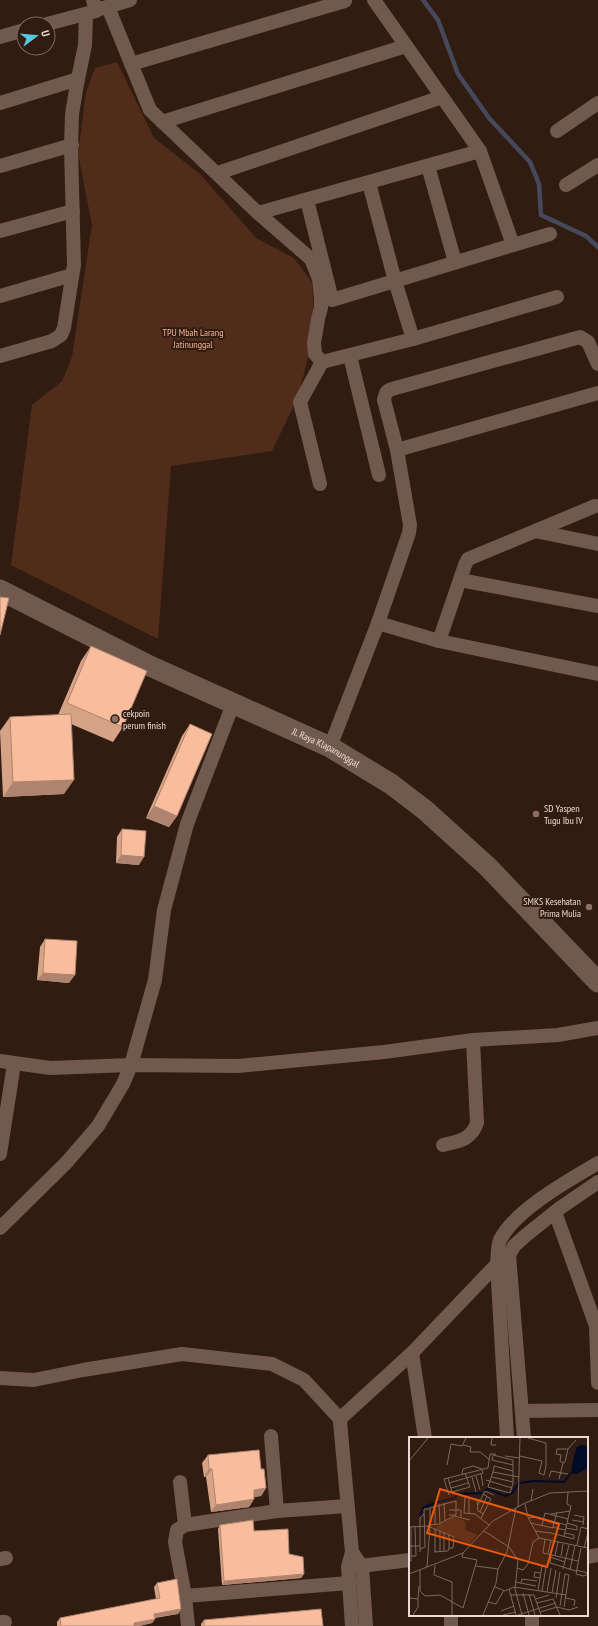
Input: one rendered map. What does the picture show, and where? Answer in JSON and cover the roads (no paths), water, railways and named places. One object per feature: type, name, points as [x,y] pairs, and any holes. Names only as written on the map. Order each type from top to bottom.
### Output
[{"type":"street","points":[[56,21],[95,8],[130,0]]},
{"type":"street","points":[[131,64],[346,0]]},
{"type":"street","points":[[374,0],[480,151],[513,245]]},
{"type":"street","points":[[95,8],[131,64],[150,110],[218,173],[258,214],[311,259],[327,302]]},
{"type":"street","points":[[0,356],[52,341],[61,335],[64,328],[74,265],[72,114],[85,45],[95,8]]},
{"type":"street","points":[[0,37],[16,32]]},
{"type":"street","points":[[162,122],[406,46]]},
{"type":"street","points":[[0,103],[78,79]]},
{"type":"street","points":[[218,173],[442,98]]},
{"type":"street","points":[[557,131],[598,103]]},
{"type":"street","points":[[0,166],[72,145]]},
{"type":"street","points":[[258,214],[480,151]]},
{"type":"street","points":[[566,185],[598,165]]},
{"type":"street","points":[[428,166],[455,262]]},
{"type":"street","points":[[369,183],[395,280],[414,339]]},
{"type":"street","points":[[307,200],[327,302],[314,343],[315,354],[322,362]]},
{"type":"street","points":[[0,231],[73,211]]},
{"type":"street","points":[[327,302],[395,280],[550,234]]},
{"type":"street","points":[[0,296],[72,275]]},
{"type":"street","points":[[320,484],[300,402],[322,362],[414,339],[557,297]]},
{"type":"street","points":[[330,747],[378,623],[409,533],[410,525],[396,450],[384,400],[385,395],[388,391],[580,337],[588,342],[598,364]]},
{"type":"street","points":[[350,356],[379,475]]},
{"type":"street","points":[[396,450],[598,392]]},
{"type":"street","points":[[439,641],[468,559],[595,506]]},
{"type":"street","points":[[535,531],[598,544]]},
{"type":"street","points":[[460,580],[598,606]]},
{"type":"street","name":"Jl. Raya Klapanunggal","points":[[0,590],[150,666],[330,747],[391,784],[425,810],[488,866],[598,982]]},
{"type":"street","points":[[378,623],[439,641],[598,674]]},
{"type":"street","points":[[0,1228],[66,1163],[98,1126],[117,1095],[131,1065],[155,980],[164,910],[187,824],[233,704]]},
{"type":"street","points":[[0,1061],[50,1068],[131,1065],[238,1066],[384,1052],[474,1040],[558,1035],[598,1028]]},
{"type":"street","points":[[443,1145],[468,1138],[475,1129],[477,1123],[474,1040]]},
{"type":"street","points":[[0,1154],[14,1064]]},
{"type":"street","points":[[507,1437],[497,1264],[500,1240],[514,1220],[534,1204],[598,1163]]},
{"type":"street","points":[[340,1419],[412,1352],[497,1264],[509,1256],[514,1246],[555,1212],[598,1182]]},
{"type":"street","points":[[555,1212],[597,1326],[598,1383]]},
{"type":"street","points":[[509,1256],[524,1437]]},
{"type":"street","points":[[412,1352],[424,1437]]},
{"type":"street","points":[[0,1378],[34,1380],[83,1370],[182,1354],[272,1364],[304,1380],[340,1419],[352,1552],[366,1626]]},
{"type":"street","points":[[522,1410],[598,1410]]},
{"type":"street","points":[[271,1436],[277,1511]]},
{"type":"street","points":[[180,1482],[185,1525]]},
{"type":"street","points":[[187,1626],[185,1596],[175,1542],[177,1530],[185,1525],[277,1511],[347,1506]]},
{"type":"street","points":[[355,1567],[409,1560]]},
{"type":"street","points":[[352,1626],[349,1583],[355,1567]]},
{"type":"street","points":[[185,1596],[349,1583]]},
{"type":"waterway","points":[[423,0],[438,20],[458,74],[489,118],[530,162],[539,184],[541,215],[586,236],[598,247]]},
{"type":"place","name":"cekpoin perum finish","points":[[115,719]]},
{"type":"place","name":"SD Yaspen Tugu Ibu IV","points":[[536,814]]},
{"type":"place","name":"SMKS Kesehatan Prima Mulia","points":[[589,907]]},
{"type":"park label","name":"TPU Mbah Larang Jatinunggal","points":[[193,338]]}]
